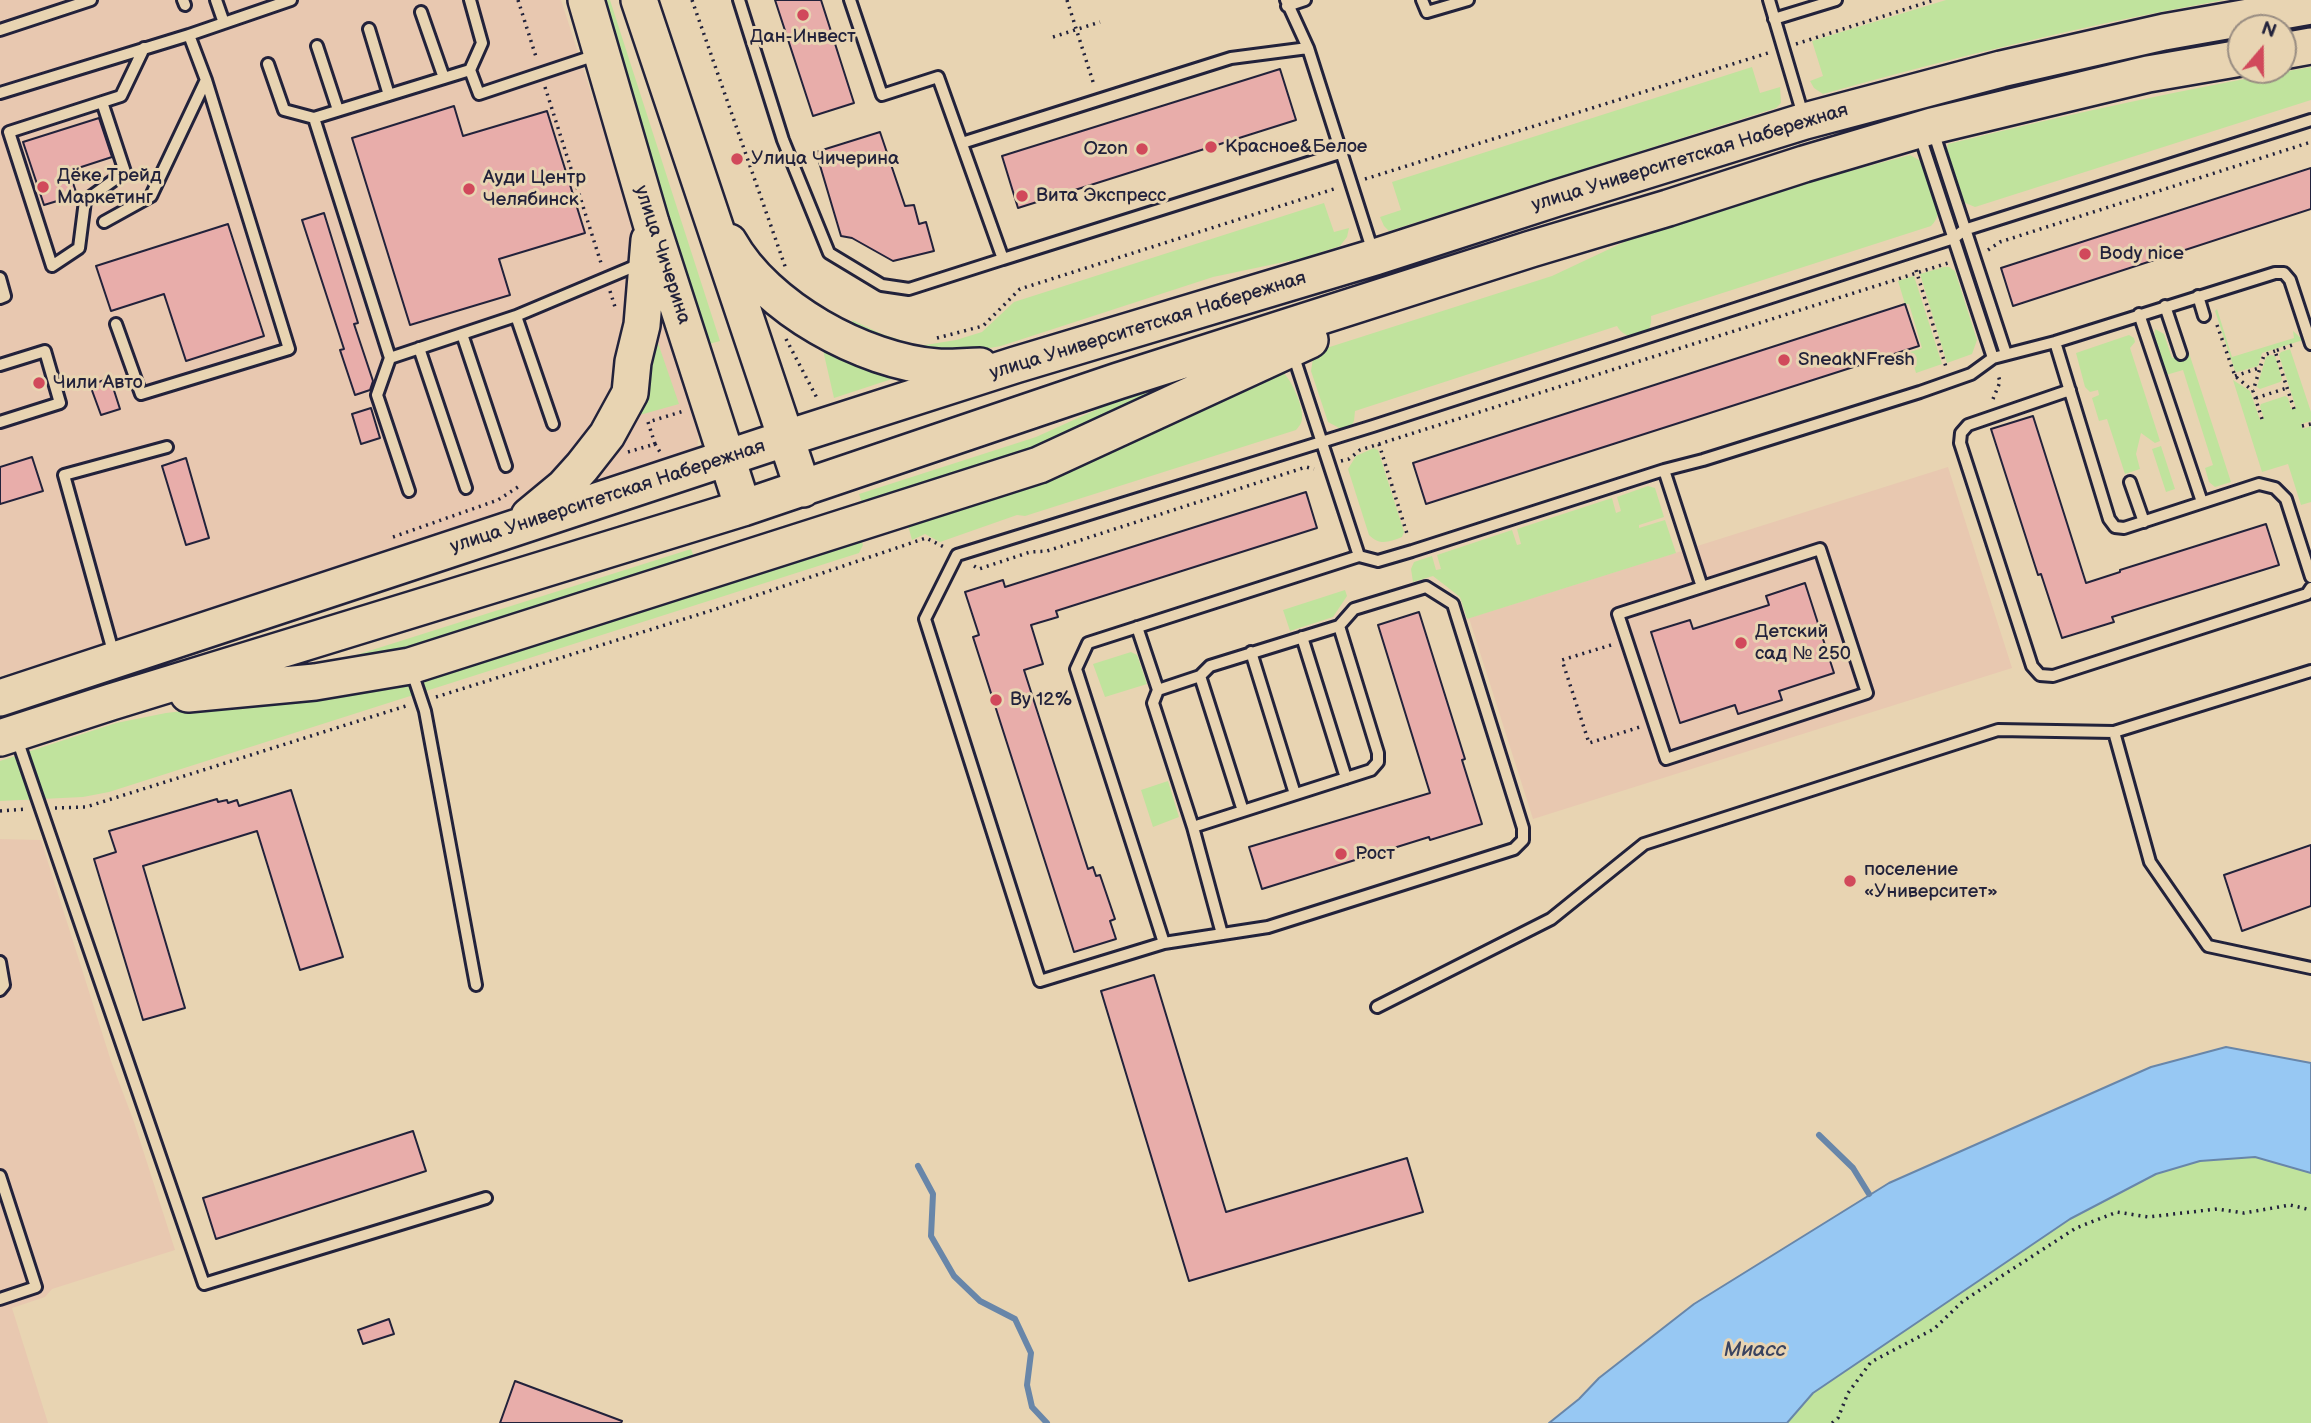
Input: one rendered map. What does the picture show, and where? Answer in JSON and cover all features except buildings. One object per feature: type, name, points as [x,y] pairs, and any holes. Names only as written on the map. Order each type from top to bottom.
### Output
[{"type":"main road","name":"улица Чичерина","points":[[586,0],[650,223],[743,508]]},
{"type":"main road","points":[[639,0],[803,489]]},
{"type":"main road","name":"улица Университетская Набережная","points":[[0,698],[786,438],[1015,365],[1375,257],[1805,121],[2001,69],[2164,32],[2311,5]]},
{"type":"main road","name":"улица Университетская Набережная","points":[[8,735],[803,489],[1118,381],[1804,164],[1925,128],[2148,74],[2227,60]]},
{"type":"main road","points":[[705,199],[740,263],[790,310],[817,327],[867,349],[913,363],[937,367],[1015,365]]},
{"type":"main road","points":[[516,526],[564,487],[582,467],[607,435],[630,393],[633,362],[642,325],[650,223]]},
{"type":"main road","points":[[111,702],[315,682],[410,666],[1039,465],[1291,348],[1408,297],[1531,249]]},
{"type":"lane","points":[[0,30],[91,0]]},
{"type":"lane","points":[[216,0],[224,23]]},
{"type":"lane","points":[[0,93],[189,35],[291,0]]},
{"type":"lane","points":[[470,0],[482,43],[470,69],[479,94],[602,53]]},
{"type":"lane","points":[[739,0],[783,140],[829,253],[882,285],[909,289],[1343,152]]},
{"type":"lane","points":[[850,0],[882,95],[938,77],[1003,259]]},
{"type":"lane","points":[[1305,0],[1287,3],[1308,48],[1375,257]]},
{"type":"lane","points":[[1422,0],[1427,12],[1468,0]]},
{"type":"lane","points":[[1769,0],[1805,121]]},
{"type":"lane","points":[[1774,19],[1836,0]]},
{"type":"lane","points":[[421,12],[444,78]]},
{"type":"lane","points":[[369,29],[389,95]]},
{"type":"lane","points":[[116,324],[141,394],[289,349],[206,80],[189,35]]},
{"type":"lane","points":[[317,46],[338,110]]},
{"type":"lane","points":[[102,102],[125,172],[85,201],[79,248],[52,266],[9,132],[102,102],[121,96],[144,48]]},
{"type":"lane","points":[[962,143],[1231,58],[1308,48]]},
{"type":"lane","points":[[268,64],[284,110],[314,118],[470,69]]},
{"type":"lane","points":[[104,222],[151,196],[206,80]]},
{"type":"lane","points":[[314,118],[390,358],[377,395],[409,491]]},
{"type":"lane","points":[[1158,690],[1200,676],[1210,666],[1339,626],[1354,609],[1426,587],[1452,604],[1523,828],[1523,840],[1514,849],[1268,927],[1164,943],[1040,981],[925,619],[957,555],[1373,426],[1910,252],[1954,237],[1964,230],[2311,120]]},
{"type":"lane","points":[[1925,128],[1964,230],[2006,354]]},
{"type":"lane","points":[[1925,128],[1954,237],[1993,358]]},
{"type":"lane","points":[[390,358],[516,316],[648,261]]},
{"type":"lane","points":[[1164,943],[1076,669],[1088,643],[1359,556],[1378,561],[1412,551],[1950,381],[1971,374],[1993,358],[2055,342],[2275,272],[2284,273],[2290,280],[2310,342]]},
{"type":"lane","points":[[0,278],[5,296],[0,298]]},
{"type":"lane","points":[[2202,295],[2204,316]]},
{"type":"lane","points":[[2165,306],[2181,354]]},
{"type":"lane","points":[[2139,314],[2202,502]]},
{"type":"lane","points":[[516,316],[553,424]]},
{"type":"lane","points":[[462,334],[506,466]]},
{"type":"lane","points":[[2055,342],[2109,519],[2115,527],[2124,528],[2259,484],[2275,488],[2286,499],[2311,577]]},
{"type":"lane","points":[[419,348],[466,488]]},
{"type":"lane","points":[[1291,348],[1359,556]]},
{"type":"lane","points":[[0,365],[45,351],[60,403],[0,422]]},
{"type":"lane","points":[[2070,390],[1968,425],[1961,432],[1960,443],[2032,666],[2040,674],[2053,676],[2066,672],[2307,594],[2311,588]]},
{"type":"lane","points":[[115,661],[64,475],[167,447]]},
{"type":"lane","points":[[1664,470],[1702,587]]},
{"type":"lane","points":[[2130,482],[2144,522]]},
{"type":"lane","points":[[1820,549],[1867,693],[1666,758],[1618,614],[1702,587],[1820,549]]},
{"type":"lane","points":[[1193,828],[1371,770],[1378,762],[1378,753],[1339,626]]},
{"type":"lane","points":[[1137,627],[1158,690],[1153,703],[1193,828],[1222,934]]},
{"type":"lane","points":[[1302,637],[1346,778]]},
{"type":"lane","points":[[1251,652],[1295,794]]},
{"type":"lane","points":[[410,666],[422,701],[476,985]]},
{"type":"lane","points":[[1377,1007],[1551,919],[1644,844],[1998,730],[2114,732],[2311,671]]},
{"type":"lane","points":[[1200,676],[1243,811]]},
{"type":"lane","points":[[2114,732],[2150,862],[2208,946],[2311,968]]},
{"type":"lane","points":[[8,735],[40,808],[204,1284],[486,1198]]},
{"type":"lane","points":[[0,962],[4,985],[0,990]]},
{"type":"lane","points":[[0,1176],[36,1287],[0,1299]]},
{"type":"path","points":[[518,0],[617,311]]},
{"type":"path","points":[[1067,0],[1099,100]]},
{"type":"path","points":[[931,339],[983,326],[1020,289],[1934,0]]},
{"type":"path","points":[[1053,37],[1100,22]]},
{"type":"path","points":[[1910,252],[1950,381]]},
{"type":"path","points":[[2202,295],[2235,376],[2253,391],[2262,419]]},
{"type":"path","points":[[2222,339],[2228,337]]},
{"type":"path","points":[[2253,391],[2264,355],[2310,342]]},
{"type":"path","points":[[2275,351],[2294,409]]},
{"type":"path","points":[[2235,376],[2260,368]]},
{"type":"path","points":[[1993,400],[1998,388]]},
{"type":"path","points":[[2256,398],[2287,388]]},
{"type":"path","points":[[2302,426],[2311,424]]},
{"type":"path","points":[[1373,426],[1412,551]]},
{"type":"path","points":[[381,541],[498,500],[528,480]]},
{"type":"path","points":[[0,811],[86,807],[873,557]]},
{"type":"path","points":[[1627,640],[1563,660],[1588,743],[1654,723]]},
{"type":"path","points":[[1832,1423],[1838,1418],[1848,1392],[1871,1362],[1934,1329],[1963,1301],[2076,1228],[2117,1212],[2148,1217],[2217,1209],[2244,1213],[2290,1205],[2311,1210]]},
{"type":"shaded area","points":[[0,0],[561,0],[692,403],[699,431],[697,450],[678,476],[0,676]]},
{"type":"shaded area","name":"Детский сад № 250","points":[[1948,467],[2012,668],[1533,819],[1469,618]]},
{"type":"shaded area","points":[[0,839],[41,840],[111,1061],[134,1122],[175,1250],[52,1289],[45,1297],[12,1308],[48,1423],[0,1423]]},
{"type":"green space","points":[[598,0],[610,0],[720,341],[709,344]]},
{"type":"green space","points":[[1946,0],[2224,0],[2022,42],[1823,94],[1814,88],[1810,81],[1823,76],[1812,41]]},
{"type":"green space","points":[[1752,67],[1760,93],[1780,87],[1781,103],[1776,108],[1389,231],[1380,217],[1401,210],[1392,182]]},
{"type":"green space","points":[[2311,67],[2311,100],[1975,207],[1963,202],[1960,197],[1946,153],[1948,144],[2174,93],[2227,83],[2297,84],[2297,70]]},
{"type":"green space","points":[[1910,155],[1924,166],[1936,197],[1938,213],[1931,226],[1651,316],[1648,330],[1639,336],[1627,336],[1617,326],[1355,411],[1352,425],[1341,429],[1328,422],[1311,371],[1314,352],[1552,276],[1637,236],[1820,179]]},
{"type":"green space","points":[[1324,203],[1334,232],[1349,228],[1347,237],[1340,246],[1303,258],[1213,277],[1001,346],[962,350],[927,348],[892,340],[855,328],[852,320],[882,334],[919,346],[956,340],[982,332],[1014,302]]},
{"type":"green space","points":[[1944,267],[1955,271],[1977,340],[1972,354],[1947,363],[1920,274]]},
{"type":"green space","points":[[1914,276],[1942,364],[1916,373],[1910,352],[1922,348],[1909,304],[1905,304],[1898,281]]},
{"type":"green space","points":[[2217,309],[2232,357],[2294,338],[2293,331],[2303,340],[2262,353],[2258,366],[2237,372],[2215,311]]},
{"type":"green space","points":[[2155,329],[2164,334],[2172,358],[2189,353],[2231,482],[2215,487],[2209,482],[2205,468],[2213,465],[2183,370],[2166,375],[2154,338]]},
{"type":"green space","points":[[2129,335],[2134,338],[2135,342],[2130,348],[2160,441],[2155,443],[2141,433],[2136,454],[2140,469],[2125,474],[2107,419],[2099,421],[2092,398],[2099,395],[2098,390],[2090,392],[2085,387],[2076,353]]},
{"type":"green space","points":[[658,343],[679,404],[629,418],[647,379]]},
{"type":"green space","points":[[2290,349],[2311,412],[2311,421],[2301,424],[2303,429],[2311,426],[2311,502],[2301,505],[2288,464],[2262,472],[2233,380],[2250,391],[2260,420],[2264,418],[2261,404],[2285,396],[2291,409],[2296,408],[2279,355]]},
{"type":"green space","points":[[823,350],[898,377],[834,398]]},
{"type":"green space","points":[[2275,356],[2282,379],[2260,389],[2257,387],[2266,357]]},
{"type":"green space","points":[[1232,364],[1039,453],[864,509],[859,494],[1036,437],[1120,399]]},
{"type":"green space","points":[[1281,371],[1293,386],[1301,408],[1302,421],[1296,430],[1025,516],[1017,515],[940,542],[925,534],[912,540],[906,518]]},
{"type":"green space","points":[[2161,446],[2175,489],[2166,492],[2152,449]]},
{"type":"green space","points":[[1374,448],[1378,450],[1404,532],[1402,537],[1381,542],[1369,535],[1348,469],[1356,456]]},
{"type":"green space","points":[[1648,486],[1655,488],[1664,517],[1639,525],[1639,528],[1665,520],[1676,553],[1467,619],[1460,597],[1433,576],[1413,582],[1411,569],[1414,562],[1432,556],[1436,570],[1441,569],[1437,555],[1512,530],[1517,545],[1521,544],[1517,529],[1612,498],[1616,513],[1621,511],[1617,497]]},
{"type":"green space","points":[[859,534],[863,545],[859,553],[109,792],[83,797],[0,801],[0,761],[116,723],[166,713],[273,700]]},
{"type":"green space","points":[[691,549],[696,563],[404,656],[312,669]]},
{"type":"green space","points":[[1345,590],[1347,596],[1333,617],[1290,631],[1283,610]]},
{"type":"green space","points":[[1131,652],[1137,655],[1147,684],[1105,697],[1093,664]]},
{"type":"green space","points":[[1168,781],[1179,817],[1153,827],[1141,790]]},
{"type":"green space","points":[[2255,1157],[2311,1173],[2311,1423],[1787,1423],[1813,1393],[2070,1219],[2156,1174],[2200,1161]]},
{"type":"water","name":"Миасс","points":[[2226,1047],[2311,1063],[2311,1173],[2255,1157],[2200,1161],[2156,1174],[2070,1219],[1813,1393],[1787,1423],[1549,1423],[1579,1399],[1599,1378],[1694,1304],[1889,1183],[2151,1067]]},
{"type":"waterway","points":[[1819,1135],[1853,1168],[1869,1194]]},
{"type":"waterway","points":[[918,1166],[933,1194],[931,1236],[954,1276],[980,1301],[1015,1319],[1031,1353],[1027,1385],[1032,1407],[1047,1423]]},
{"type":"place","name":"Дан-Инвест","points":[[803,15]]},
{"type":"place","name":"Красное&Белое","points":[[1211,147]]},
{"type":"place","name":"Ozon","points":[[1142,149]]},
{"type":"place","name":"Улица Чичерина","points":[[737,159]]},
{"type":"place","name":"Дёке Трейд Маркетинг","points":[[43,187]]},
{"type":"place","name":"Ауди Центр Челябинск","points":[[469,189]]},
{"type":"place","name":"Вита Экспресс","points":[[1022,196]]},
{"type":"place","name":"Body nice","points":[[2085,254]]},
{"type":"place","name":"SneakNFresh","points":[[1784,360]]},
{"type":"place","name":"Чили Авто","points":[[39,383]]},
{"type":"place","name":"Детский сад № 250","points":[[1741,643]]},
{"type":"place","name":"Ву 12%","points":[[996,700]]},
{"type":"place","name":"Рост","points":[[1341,854]]},
{"type":"place","name":"поселение «Университет»","points":[[1850,881]]}]
